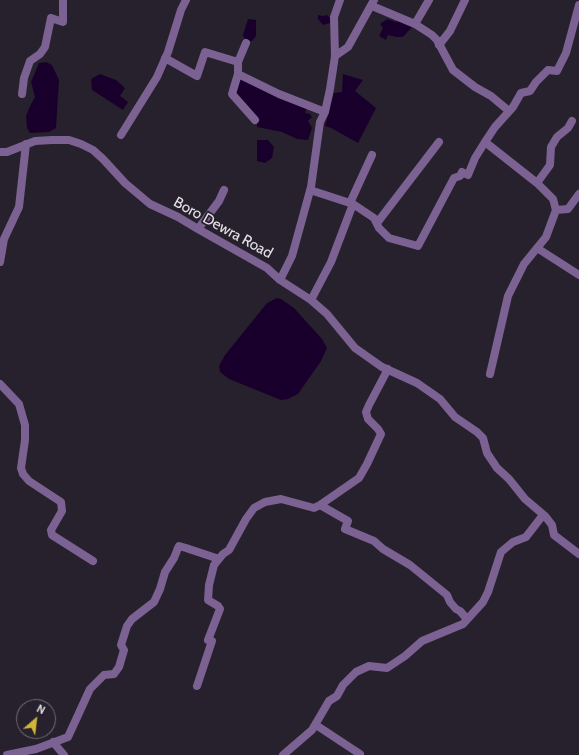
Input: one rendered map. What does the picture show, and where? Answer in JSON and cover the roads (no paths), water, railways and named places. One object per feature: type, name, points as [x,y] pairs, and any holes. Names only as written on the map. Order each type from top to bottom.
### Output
[{"type":"street","points":[[22,94],[24,78],[30,61],[40,54],[45,47],[51,18],[63,22],[63,0]]},
{"type":"street","points":[[121,135],[157,77],[186,0]]},
{"type":"street","points":[[280,280],[292,256],[310,190],[320,122],[325,112],[330,89],[335,56],[334,17],[340,0]]},
{"type":"street","points":[[415,24],[429,0]]},
{"type":"street","points":[[439,45],[450,31],[465,0]]},
{"type":"street","points":[[335,56],[348,47],[373,3],[415,24],[432,35],[453,70],[475,87],[491,96],[509,111]]},
{"type":"street","points":[[310,190],[352,204],[374,218],[379,228],[390,238],[418,246],[454,178],[460,176],[462,172],[468,174],[475,158],[495,127],[509,111],[521,93],[530,92],[536,82],[548,70],[557,71],[566,53],[577,20],[579,5]]},
{"type":"street","points":[[246,43],[238,62],[238,74],[232,94],[256,120]]},
{"type":"street","points":[[165,58],[197,76],[205,52],[238,62]]},
{"type":"street","points":[[238,74],[279,94],[325,112]]},
{"type":"street","points":[[537,183],[550,165],[551,147],[557,137],[568,128],[572,121]]},
{"type":"street","name":"Boro Dewra Road","points":[[0,152],[7,152],[35,141],[69,140],[81,144],[93,150],[125,183],[150,204],[178,217],[267,268],[280,280],[311,300],[327,314],[355,348],[440,399],[456,417],[477,432],[483,438],[487,453],[497,468],[509,479],[525,499],[552,525],[554,535],[579,554]]},
{"type":"street","points":[[377,223],[439,142]]},
{"type":"street","points":[[486,142],[537,183],[553,199],[556,210],[546,237],[524,264],[508,296],[490,374]]},
{"type":"street","points":[[0,262],[4,239],[19,206],[26,144]]},
{"type":"street","points":[[311,300],[331,262],[372,155]]},
{"type":"street","points":[[198,229],[219,201],[224,190]]},
{"type":"street","points":[[556,210],[568,209],[579,194]]},
{"type":"street","points":[[537,248],[579,275]]},
{"type":"street","points":[[196,686],[212,641],[208,640],[220,609],[208,600],[214,565],[222,554],[229,550],[246,519],[254,508],[265,502],[281,499],[314,508],[359,478],[381,434],[368,419],[366,412],[388,369]]},
{"type":"street","points":[[0,384],[19,404],[25,425],[22,468],[23,474],[29,481],[60,502],[62,511],[51,530],[52,535],[93,561]]},
{"type":"street","points":[[320,505],[348,521],[345,529],[374,541],[383,549],[410,565],[447,595],[456,609],[460,611],[467,620]]},
{"type":"street","points":[[283,755],[304,738],[316,725],[330,701],[336,696],[342,685],[356,672],[369,666],[387,668],[405,656],[422,641],[463,624],[484,602],[501,552],[513,542],[526,537],[543,515]]},
{"type":"street","points":[[7,755],[36,749],[68,737],[90,689],[104,674],[114,674],[119,667],[124,650],[121,645],[128,626],[132,619],[154,602],[165,572],[174,558],[179,546],[219,559]]},
{"type":"street","points":[[316,725],[360,754]]},
{"type":"street","points":[[53,742],[64,755]]}]
